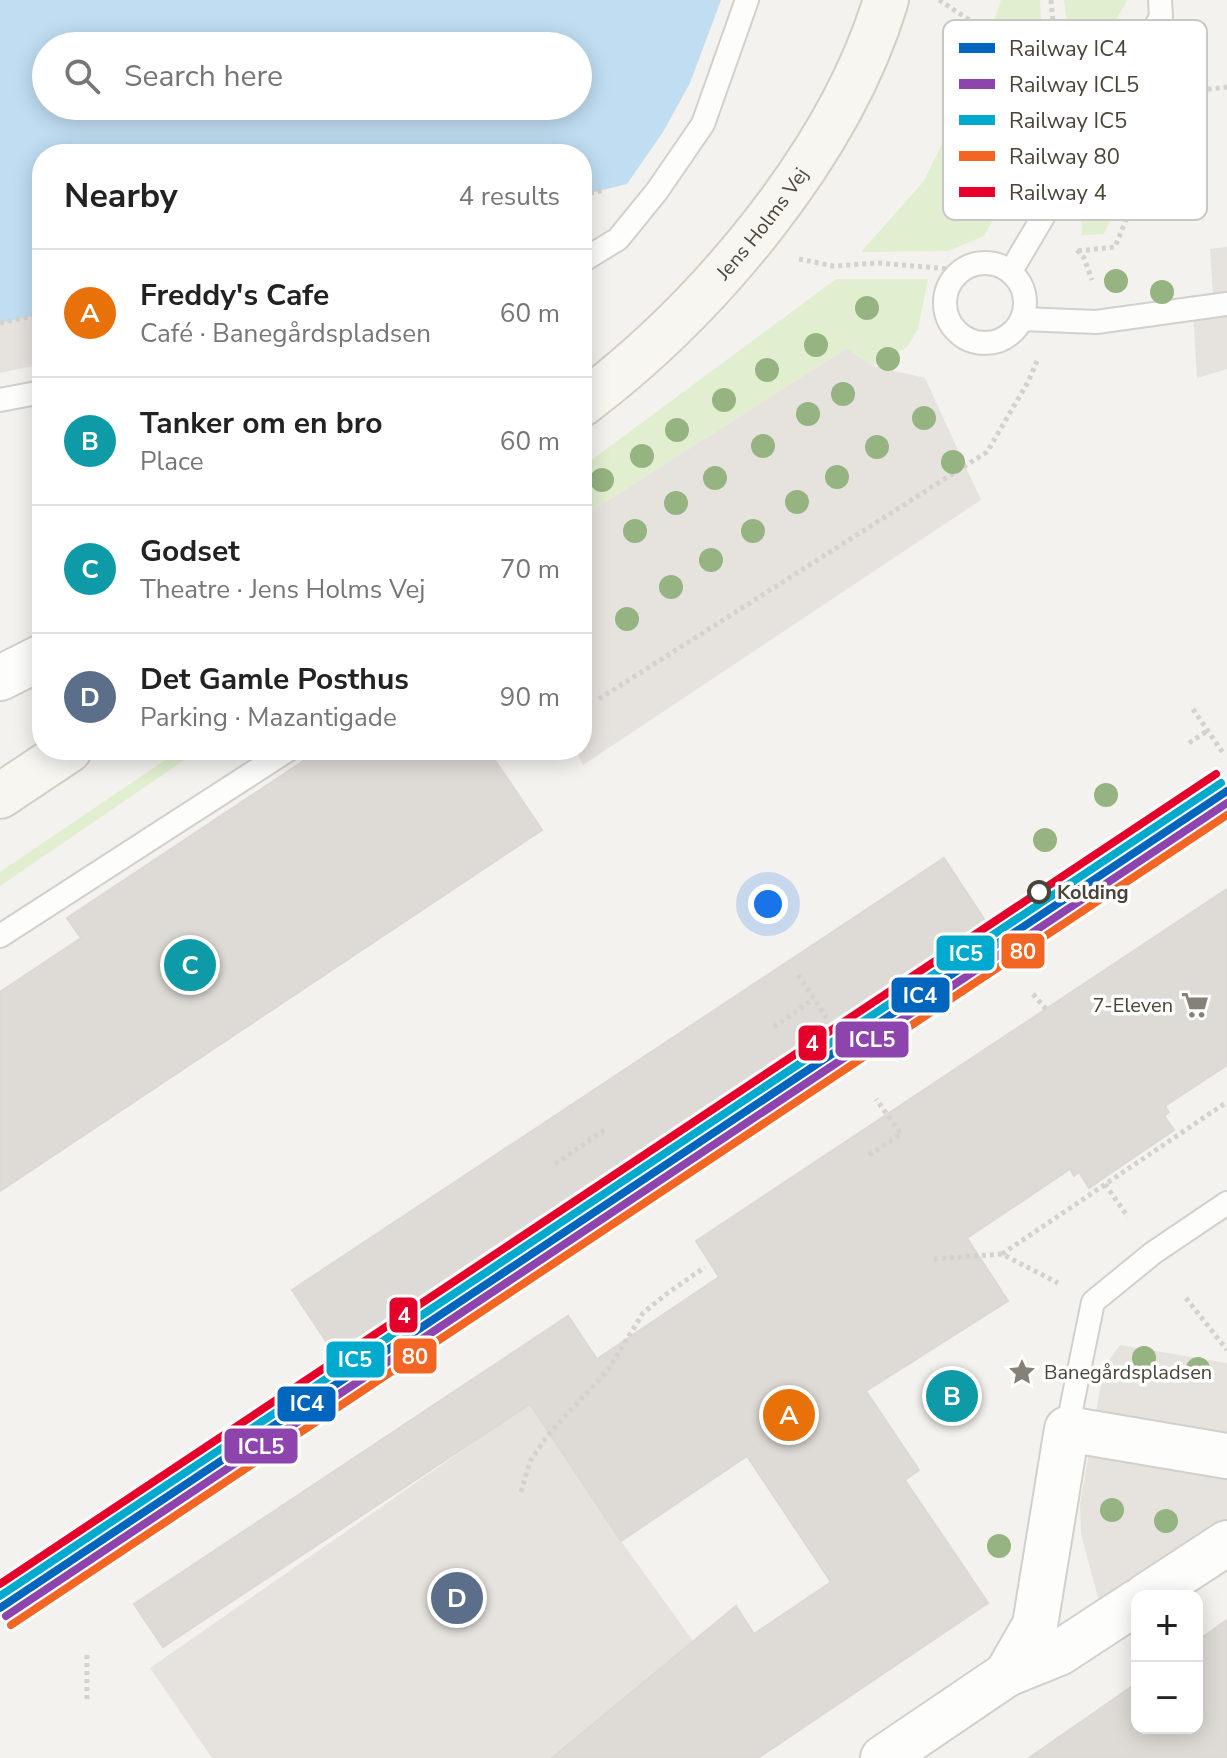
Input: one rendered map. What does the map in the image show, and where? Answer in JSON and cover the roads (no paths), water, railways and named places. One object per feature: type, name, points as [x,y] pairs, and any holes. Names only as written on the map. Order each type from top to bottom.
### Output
[{"type":"main road","name":"Jens Holms Vej","points":[[592,395],[698,303],[777,206],[835,121],[875,36],[886,0]]},
{"type":"main road","points":[[0,796],[54,760]]},
{"type":"street","points":[[0,678],[32,662]]},
{"type":"street","points":[[1007,1674],[1035,1625],[1067,1429],[1227,1456]]},
{"type":"street","points":[[1155,1590],[1227,1543]]},
{"type":"street","points":[[883,1758],[1007,1674],[1059,1653],[1131,1606]]},
{"type":"lane","points":[[592,255],[618,239],[657,191],[703,124],[747,0]]},
{"type":"lane","points":[[1159,20],[1160,0]]},
{"type":"lane","points":[[1011,271],[1041,220]]},
{"type":"lane","points":[[982,262],[1011,271],[1024,293],[1025,307],[1015,331],[992,343],[966,339],[954,330],[946,317],[944,302],[947,287],[961,270],[982,262]]},
{"type":"lane","points":[[1022,319],[1096,322],[1227,304]]},
{"type":"lane","points":[[0,400],[32,394]]},
{"type":"lane","points":[[0,936],[273,760]]},
{"type":"lane","points":[[1067,1429],[1093,1302],[1153,1253],[1227,1203]]},
{"type":"water","points":[[0,0],[721,0],[690,83],[663,132],[627,184],[592,193],[592,144],[32,144],[32,316],[0,323]]},
{"type":"rail line","name":"4","points":[[0,1584],[1216,774]]},
{"type":"rail line","name":"IC5","points":[[0,1596],[1221,783]]},
{"type":"rail line","name":"IC4","points":[[0,1608],[1227,791]]},
{"type":"rail line","name":"ICL5","points":[[6,1616],[1227,803]]},
{"type":"rail line","name":"80","points":[[11,1625],[1227,815]]},
{"type":"place","name":"Kolding","points":[[1039,892]]},
{"type":"place","name":"Godset","points":[[190,965]]},
{"type":"place","name":"7-Eleven","points":[[1195,1005]]},
{"type":"place","name":"Banegårdspladsen","points":[[1022,1372]]},
{"type":"place","name":"Tanker om en bro","points":[[952,1396]]},
{"type":"place","name":"Freddy's Cafe","points":[[789,1415]]},
{"type":"place","name":"Det Gamle Posthus","points":[[457,1598]]}]
